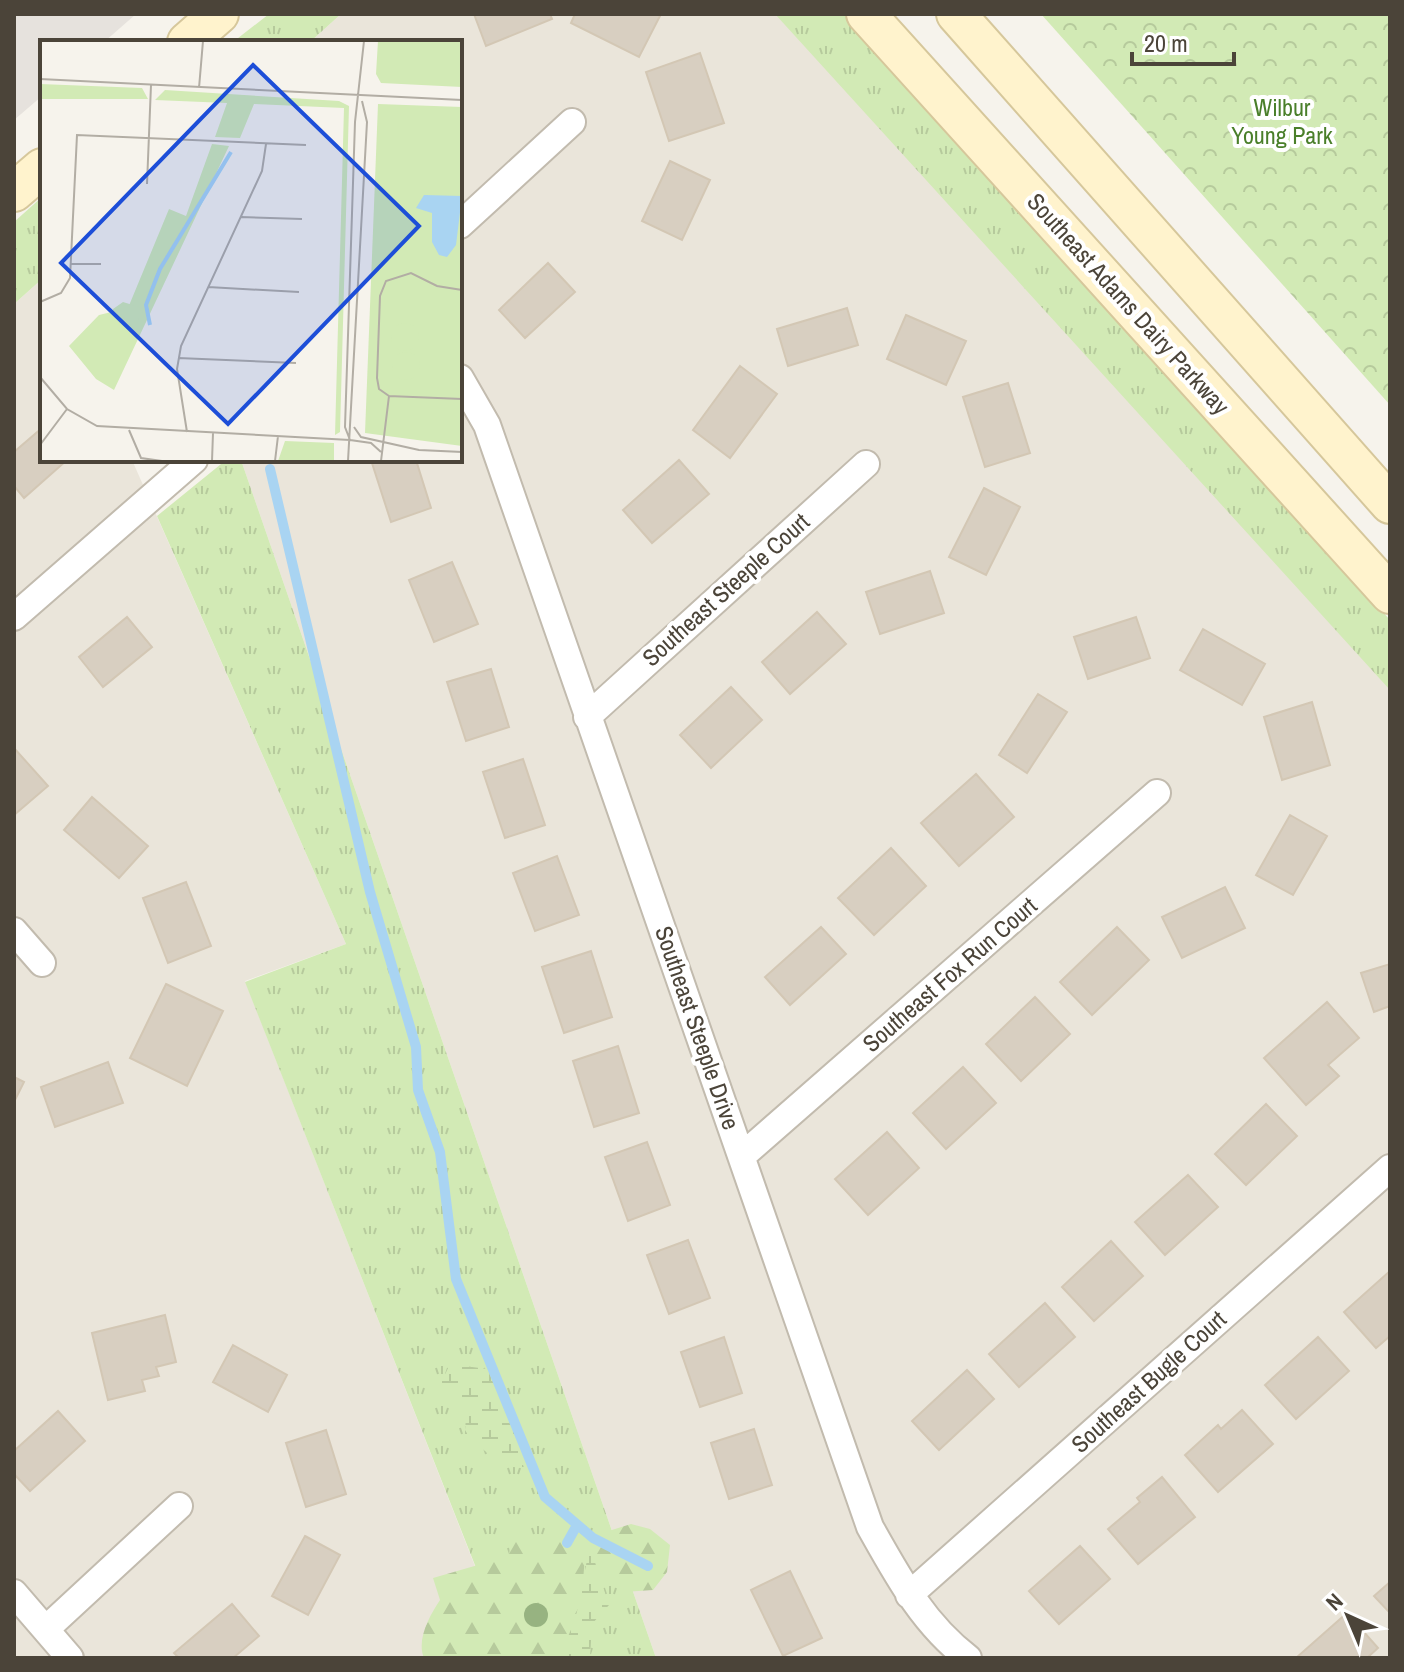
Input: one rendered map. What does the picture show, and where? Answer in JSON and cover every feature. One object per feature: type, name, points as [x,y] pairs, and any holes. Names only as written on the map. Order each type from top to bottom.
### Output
[{"type":"main road","points":[[189,40],[219,14]]},
{"type":"main road","name":"Southeast Adams Dairy Parkway","points":[[866,14],[1390,594]]},
{"type":"main road","points":[[956,14],[1390,504]]},
{"type":"main road","points":[[14,192],[40,170]]},
{"type":"street","points":[[462,223],[572,122]]},
{"type":"street","name":"Southeast Steeple Drive","points":[[462,381],[487,425],[870,1527],[909,1595],[951,1645],[968,1658]]},
{"type":"street","points":[[14,617],[192,462]]},
{"type":"street","name":"Southeast Steeple Court","points":[[587,717],[866,464]]},
{"type":"street","name":"Southeast Fox Run Court","points":[[742,1156],[1157,793]]},
{"type":"street","points":[[14,931],[42,963]]},
{"type":"street","name":"Southeast Bugle Court","points":[[909,1595],[1390,1168]]},
{"type":"street","points":[[46,1629],[179,1506]]},
{"type":"street","points":[[14,1593],[70,1658]]},
{"type":"shaded area","points":[[14,14],[136,14],[106,40],[40,40],[40,98],[14,120]]},
{"type":"shaded area","points":[[341,14],[776,14],[1390,686],[1390,1658],[656,1658],[242,462],[462,462],[462,40],[312,40]]},
{"type":"shaded area","points":[[40,281],[40,462],[133,462],[346,944],[245,981],[482,1584],[435,1658],[14,1658],[14,304]]},
{"type":"green space","points":[[269,14],[341,14],[312,40],[236,40]]},
{"type":"green space","points":[[775,14],[844,14],[1390,620],[1390,690]]},
{"type":"green space","name":"Wilbur Young Park","points":[[1041,14],[1390,14],[1390,405]]},
{"type":"green space","points":[[40,199],[40,281],[14,304],[14,222]]},
{"type":"green space","points":[[224,462],[242,462],[656,1658],[435,1658],[482,1583],[245,982],[346,944],[157,516]]},
{"type":"green space","points":[[450,1364],[487,1369],[502,1399],[524,1468],[504,1466],[471,1440],[465,1430],[466,1418],[459,1402],[450,1401],[439,1387]]},
{"type":"green space","points":[[631,1524],[650,1529],[670,1545],[667,1572],[653,1590],[624,1592],[607,1576],[590,1547],[599,1534]]},
{"type":"green space","points":[[524,1531],[543,1548],[565,1534],[585,1551],[579,1607],[556,1658],[424,1658],[423,1636],[440,1600],[433,1578],[509,1556],[511,1535]]},
{"type":"green space","points":[[590,1547],[609,1605],[592,1624],[590,1658],[556,1658],[576,1616]]},
{"type":"building","points":[[474,14],[550,14],[552,19],[486,46]]},
{"type":"building","points":[[575,14],[661,14],[639,57],[571,23]]},
{"type":"building","points":[[700,53],[724,123],[669,141],[646,72]]},
{"type":"building","points":[[670,161],[710,180],[682,240],[642,221]]},
{"type":"building","points":[[548,263],[575,292],[525,338],[499,310]]},
{"type":"building","points":[[847,308],[858,345],[788,366],[777,329]]},
{"type":"building","points":[[906,315],[966,341],[946,385],[887,359]]},
{"type":"building","points":[[740,366],[777,394],[730,458],[693,430]]},
{"type":"building","points":[[1008,383],[1030,453],[985,467],[963,397]]},
{"type":"building","points":[[40,430],[40,462],[65,462],[24,498],[14,486],[14,452]]},
{"type":"building","points":[[679,460],[709,494],[652,543],[623,510]]},
{"type":"building","points":[[372,462],[417,462],[431,508],[391,522]]},
{"type":"building","points":[[984,488],[1020,507],[986,575],[949,557]]},
{"type":"building","points":[[452,562],[478,624],[434,642],[409,580]]},
{"type":"building","points":[[930,571],[944,613],[880,634],[866,592]]},
{"type":"building","points":[[817,612],[846,644],[790,694],[762,662]]},
{"type":"building","points":[[127,617],[152,647],[103,687],[79,657]]},
{"type":"building","points":[[1136,617],[1150,658],[1088,679],[1074,637]]},
{"type":"building","points":[[1203,629],[1265,664],[1242,705],[1180,670]]},
{"type":"building","points":[[491,669],[509,727],[466,741],[447,682]]},
{"type":"building","points":[[731,687],[762,720],[711,768],[680,735]]},
{"type":"building","points":[[1038,694],[1067,712],[1027,773],[999,755]]},
{"type":"building","points":[[1312,702],[1330,765],[1282,780],[1264,717]]},
{"type":"building","points":[[14,748],[48,786],[14,815]]},
{"type":"building","points":[[523,759],[545,825],[505,838],[483,772]]},
{"type":"building","points":[[976,774],[1014,817],[959,866],[921,823]]},
{"type":"building","points":[[92,797],[148,846],[119,878],[64,830]]},
{"type":"building","points":[[1290,815],[1327,836],[1293,895],[1256,875]]},
{"type":"building","points":[[891,848],[926,886],[874,935],[838,898]]},
{"type":"building","points":[[557,856],[579,915],[535,931],[513,873]]},
{"type":"building","points":[[186,882],[211,946],[168,963],[143,898]]},
{"type":"building","points":[[1225,887],[1245,928],[1182,958],[1162,917]]},
{"type":"building","points":[[821,927],[846,954],[790,1005],[765,977]]},
{"type":"building","points":[[1117,927],[1149,960],[1092,1015],[1060,982]]},
{"type":"building","points":[[591,951],[612,1017],[564,1033],[542,967]]},
{"type":"building","points":[[1390,964],[1390,1006],[1374,1012],[1361,973]]},
{"type":"building","points":[[166,984],[223,1011],[187,1086],[130,1058]]},
{"type":"building","points":[[1035,997],[1070,1034],[1021,1081],[986,1044]]},
{"type":"building","points":[[1327,1002],[1359,1038],[1328,1065],[1339,1076],[1306,1105],[1264,1058]]},
{"type":"building","points":[[618,1046],[639,1113],[594,1127],[573,1061]]},
{"type":"building","points":[[108,1062],[123,1103],[55,1127],[41,1087]]},
{"type":"building","points":[[963,1067],[996,1103],[946,1149],[913,1113]]},
{"type":"building","points":[[14,1077],[24,1082],[14,1102]]},
{"type":"building","points":[[1266,1104],[1297,1136],[1246,1185],[1215,1154]]},
{"type":"building","points":[[887,1132],[919,1168],[868,1215],[835,1179]]},
{"type":"building","points":[[647,1142],[670,1205],[628,1221],[605,1157]]},
{"type":"building","points":[[1188,1175],[1218,1207],[1165,1255],[1135,1222]]},
{"type":"building","points":[[688,1240],[710,1298],[669,1314],[647,1255]]},
{"type":"building","points":[[1111,1241],[1143,1276],[1094,1321],[1062,1287]]},
{"type":"building","points":[[1390,1271],[1390,1336],[1376,1348],[1344,1312]]},
{"type":"building","points":[[1045,1303],[1075,1337],[1019,1387],[989,1354]]},
{"type":"building","points":[[165,1315],[176,1362],[156,1367],[159,1376],[142,1380],[145,1391],[108,1400],[92,1333]]},
{"type":"building","points":[[724,1337],[742,1393],[700,1407],[681,1352]]},
{"type":"building","points":[[1318,1337],[1349,1371],[1296,1419],[1265,1385]]},
{"type":"building","points":[[233,1345],[287,1375],[268,1412],[213,1382]]},
{"type":"building","points":[[967,1370],[994,1399],[939,1450],[912,1421]]},
{"type":"building","points":[[1242,1410],[1273,1444],[1218,1492],[1185,1455],[1218,1425],[1221,1429]]},
{"type":"building","points":[[58,1411],[85,1441],[30,1491],[14,1474],[14,1451]]},
{"type":"building","points":[[754,1429],[772,1485],[729,1499],[711,1443]]},
{"type":"building","points":[[326,1430],[346,1494],[306,1507],[286,1443]]},
{"type":"building","points":[[1162,1477],[1195,1517],[1138,1564],[1108,1529],[1140,1502],[1137,1498]]},
{"type":"building","points":[[305,1536],[340,1555],[308,1615],[272,1596]]},
{"type":"building","points":[[1080,1546],[1110,1579],[1059,1624],[1029,1591]]},
{"type":"building","points":[[790,1571],[822,1638],[783,1656],[751,1590]]},
{"type":"building","points":[[1390,1582],[1390,1613],[1374,1596]]},
{"type":"building","points":[[232,1604],[259,1636],[233,1658],[179,1658],[174,1653]]},
{"type":"building","points":[[1347,1613],[1378,1648],[1367,1658],[1296,1658]]},
{"type":"waterway","points":[[270,469],[370,892],[416,1047],[418,1090],[440,1152],[456,1279],[545,1497],[593,1538],[648,1566]]},
{"type":"waterway","points":[[567,1543],[577,1525]]}]
